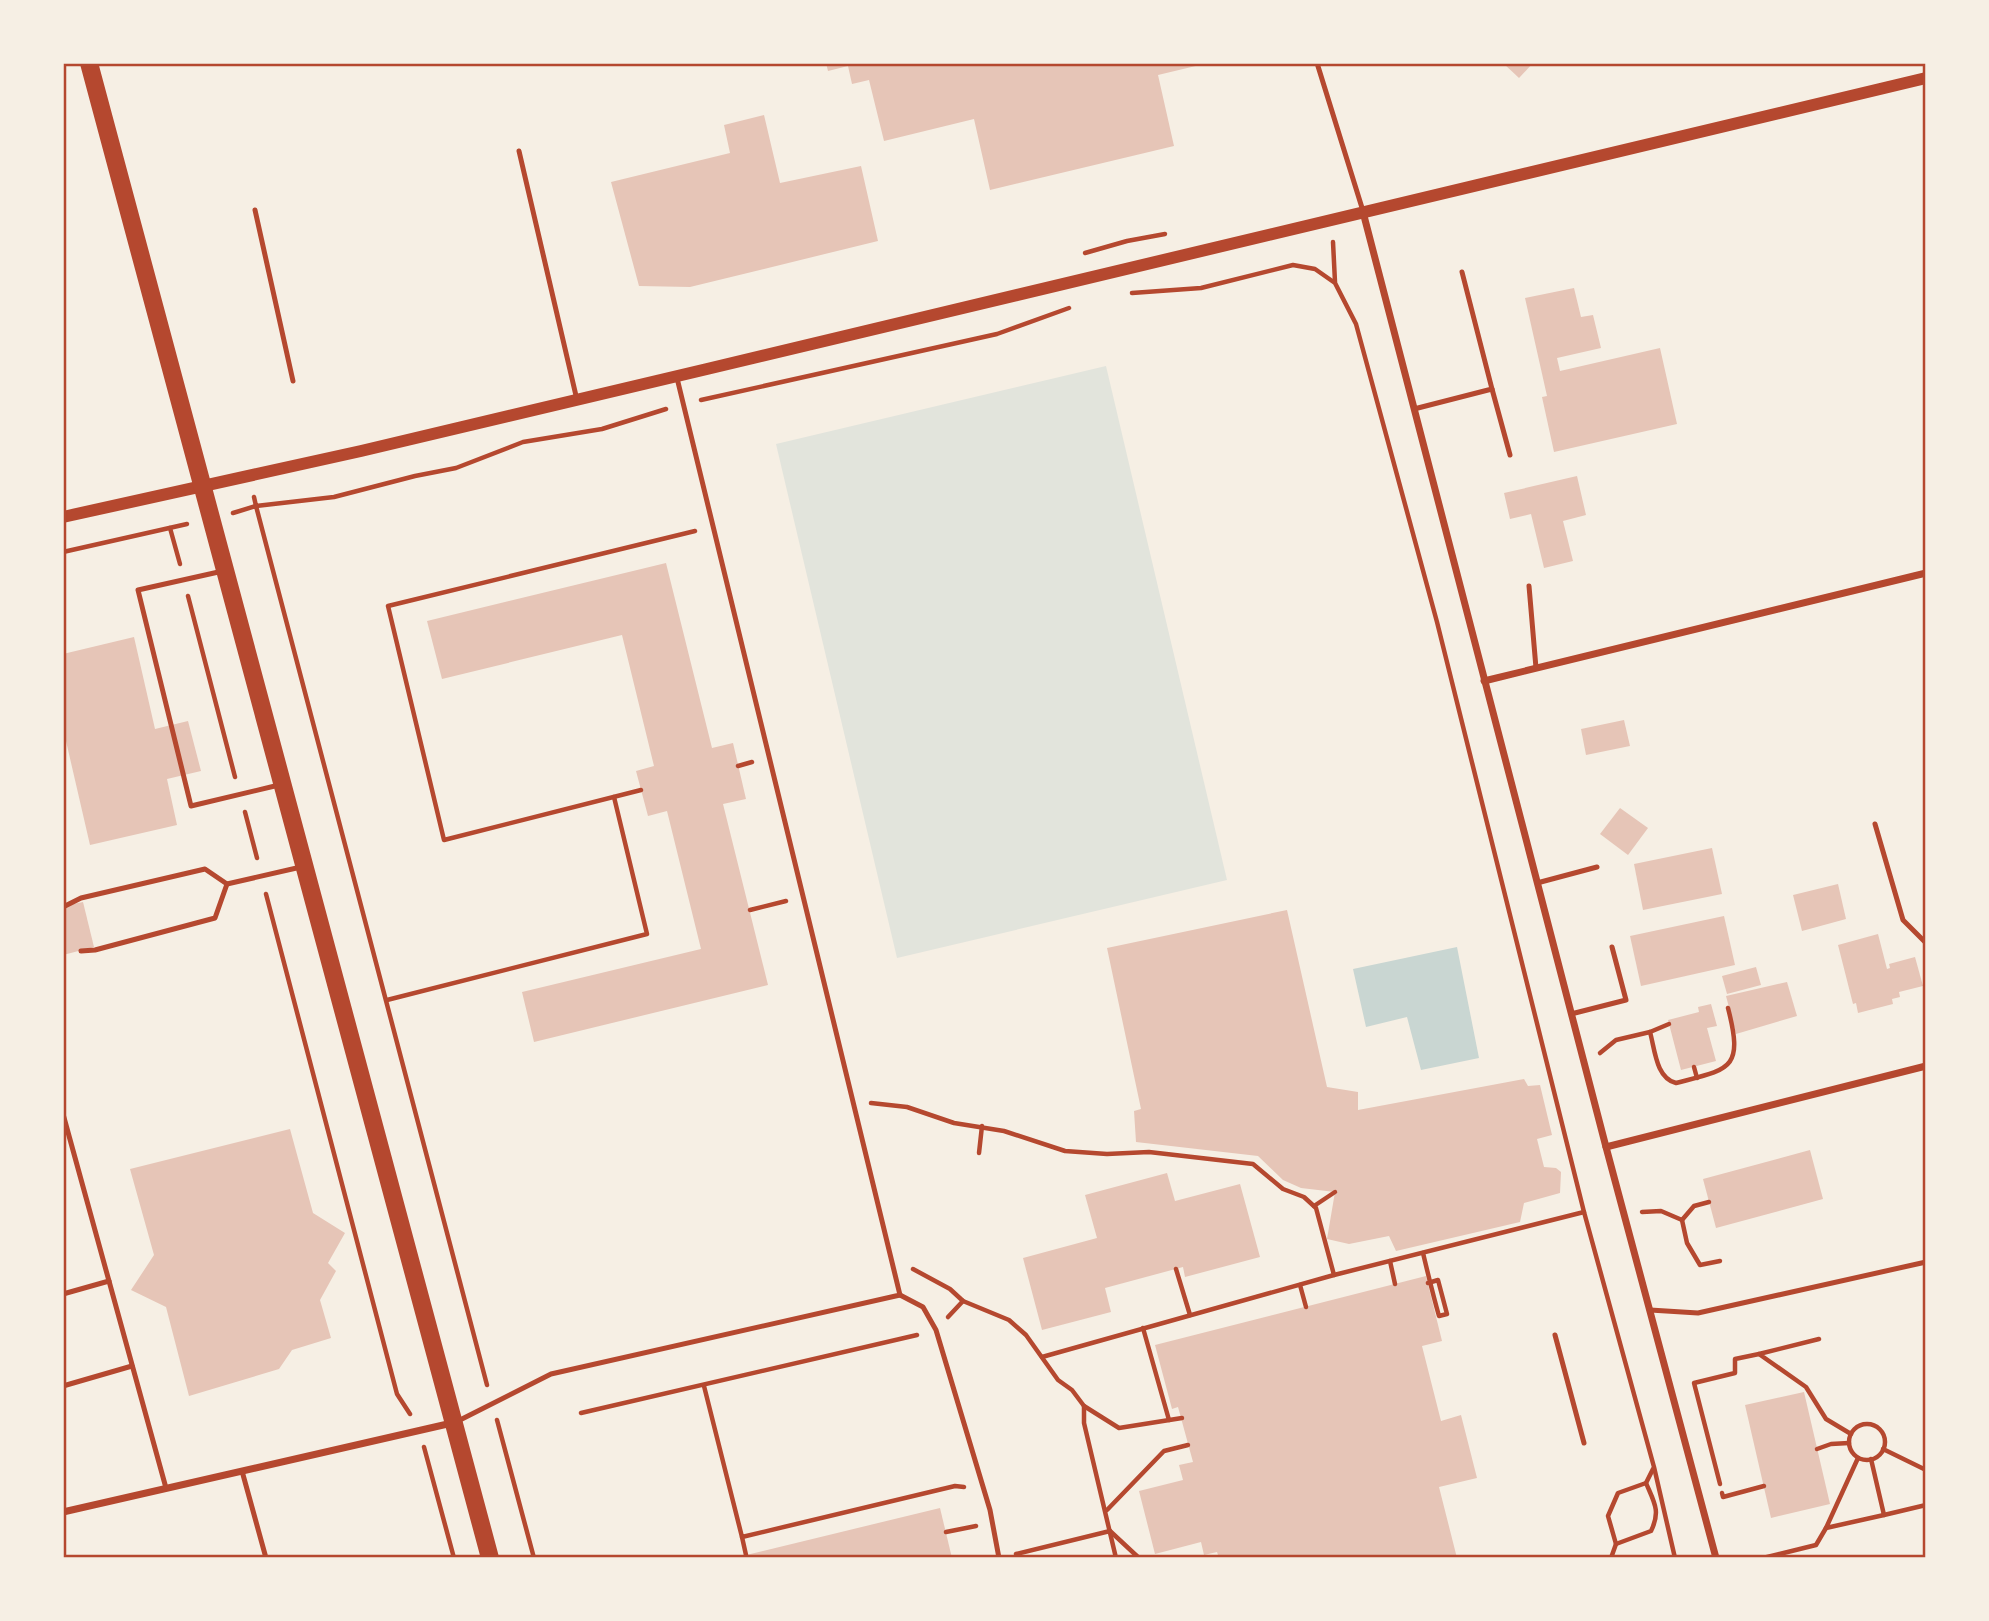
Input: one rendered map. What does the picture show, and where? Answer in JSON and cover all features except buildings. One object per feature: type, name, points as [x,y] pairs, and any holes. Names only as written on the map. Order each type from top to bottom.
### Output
[{"type":"main road","points":[[89,63],[490,1558]]},
{"type":"street","points":[[63,517],[361,451],[1926,78]]},
{"type":"street","points":[[1363,212],[1571,1014],[1716,1558]]},
{"type":"street","points":[[1484,681],[1926,573]]},
{"type":"street","points":[[1606,1147],[1926,1066]]},
{"type":"street","points":[[63,1512],[453,1423]]},
{"type":"lane","points":[[1317,63],[1363,212]]},
{"type":"lane","points":[[519,151],[577,400]]},
{"type":"lane","points":[[255,210],[293,381]]},
{"type":"lane","points":[[1462,272],[1510,455]]},
{"type":"lane","points":[[676,376],[900,1295]]},
{"type":"lane","points":[[1414,409],[1492,388]]},
{"type":"lane","points":[[224,570],[138,590],[191,807],[282,785]]},
{"type":"lane","points":[[1529,586],[1536,668]]},
{"type":"lane","points":[[1875,824],[1903,920],[1926,943]]},
{"type":"lane","points":[[65,906],[81,898],[205,869],[227,884],[304,867]]},
{"type":"lane","points":[[1537,883],[1597,867]]},
{"type":"lane","points":[[81,951],[95,950],[215,918],[227,884]]},
{"type":"lane","points":[[1571,1014],[1626,1000],[1612,947]]},
{"type":"lane","points":[[63,1114],[166,1488]]},
{"type":"lane","points":[[1650,1310],[1698,1313],[1926,1262]]},
{"type":"lane","points":[[63,1294],[109,1281]]},
{"type":"lane","points":[[453,1423],[551,1374],[900,1295],[923,1307],[936,1330],[990,1510],[999,1557]]},
{"type":"lane","points":[[1555,1335],[1584,1443]]},
{"type":"lane","points":[[63,1386],[132,1366]]},
{"type":"lane","points":[[242,1471],[266,1558]]},
{"type":"path","points":[[1129,293],[1201,288],[1293,265],[1315,269],[1335,283],[1356,324],[1440,635],[1584,1212],[1654,1467],[1675,1558]]},
{"type":"path","points":[[670,422],[667,408],[741,389],[997,334],[1080,304]]},
{"type":"path","points":[[63,552],[256,506],[534,1558]]},
{"type":"path","points":[[641,790],[444,839],[388,606],[697,531],[694,520]]},
{"type":"path","points":[[170,528],[397,1394],[420,1431],[454,1558]]},
{"type":"path","points":[[738,766],[753,762],[750,749]]},
{"type":"path","points":[[387,1000],[647,934],[614,797]]},
{"type":"path","points":[[750,910],[787,901],[784,889]]},
{"type":"path","points":[[1650,1032],[1664,1077],[1676,1083],[1723,1070],[1729,1063],[1735,1042],[1728,1008]]},
{"type":"path","points":[[1596,1054],[1616,1040],[1650,1032],[1669,1024]]},
{"type":"path","points":[[1694,1067],[1697,1077]]},
{"type":"path","points":[[870,1102],[908,1107],[954,1123],[1004,1131],[1065,1151],[1107,1154],[1149,1152],[1253,1164],[1283,1189],[1304,1196],[1314,1206],[1334,1275]]},
{"type":"path","points":[[979,1153],[982,1126]]},
{"type":"path","points":[[1314,1206],[1335,1192]]},
{"type":"path","points":[[1709,1202],[1695,1206],[1682,1220],[1687,1243],[1700,1265],[1720,1261]]},
{"type":"path","points":[[1640,1212],[1661,1211],[1682,1220]]},
{"type":"path","points":[[1042,1357],[1334,1275],[1584,1212]]},
{"type":"path","points":[[1423,1253],[1439,1316],[1447,1314],[1438,1280],[1428,1283]]},
{"type":"path","points":[[1390,1261],[1395,1284]]},
{"type":"path","points":[[910,1268],[950,1289],[963,1301],[1009,1320],[1026,1335],[1058,1380],[1072,1390],[1084,1406],[1119,1428],[1182,1418]]},
{"type":"path","points":[[1176,1269],[1190,1315]]},
{"type":"path","points":[[1300,1285],[1306,1307]]},
{"type":"path","points":[[581,1413],[936,1330],[963,1301]]},
{"type":"path","points":[[1143,1328],[1169,1420]]},
{"type":"path","points":[[1764,1486],[1723,1497],[1694,1383],[1735,1373],[1735,1359],[1818,1339]]},
{"type":"path","points":[[1759,1354],[1806,1387],[1826,1419],[1851,1434]]},
{"type":"path","points":[[704,1386],[747,1555]]},
{"type":"path","points":[[1084,1406],[1084,1423],[1116,1558]]},
{"type":"path","points":[[1862,1425],[1873,1426],[1882,1433],[1885,1443],[1883,1449],[1871,1459],[1858,1458],[1850,1449],[1851,1434],[1862,1425]]},
{"type":"path","points":[[1817,1449],[1849,1443]]},
{"type":"path","points":[[1106,1510],[1164,1451],[1188,1445]]},
{"type":"path","points":[[1883,1449],[1926,1470]]},
{"type":"path","points":[[1763,1558],[1816,1545],[1858,1458]]},
{"type":"path","points":[[1871,1459],[1884,1515]]},
{"type":"path","points":[[1611,1558],[1616,1544],[1608,1516],[1618,1493],[1646,1483],[1654,1467]]},
{"type":"path","points":[[1616,1544],[1651,1531],[1657,1520],[1656,1507],[1646,1483]]},
{"type":"path","points":[[742,1537],[956,1486],[967,1486],[972,1494]]},
{"type":"path","points":[[1826,1528],[1926,1505]]},
{"type":"path","points":[[977,1515],[984,1544],[999,1557],[1110,1531]]},
{"type":"path","points":[[946,1532],[980,1525]]},
{"type":"path","points":[[1110,1531],[1139,1558]]},
{"type":"shaded area","points":[[1106,366],[1227,880],[897,958],[776,444]]},
{"type":"shaded area","points":[[1457,947],[1479,1058],[1421,1070],[1407,1017],[1366,1027],[1353,969]]}]
